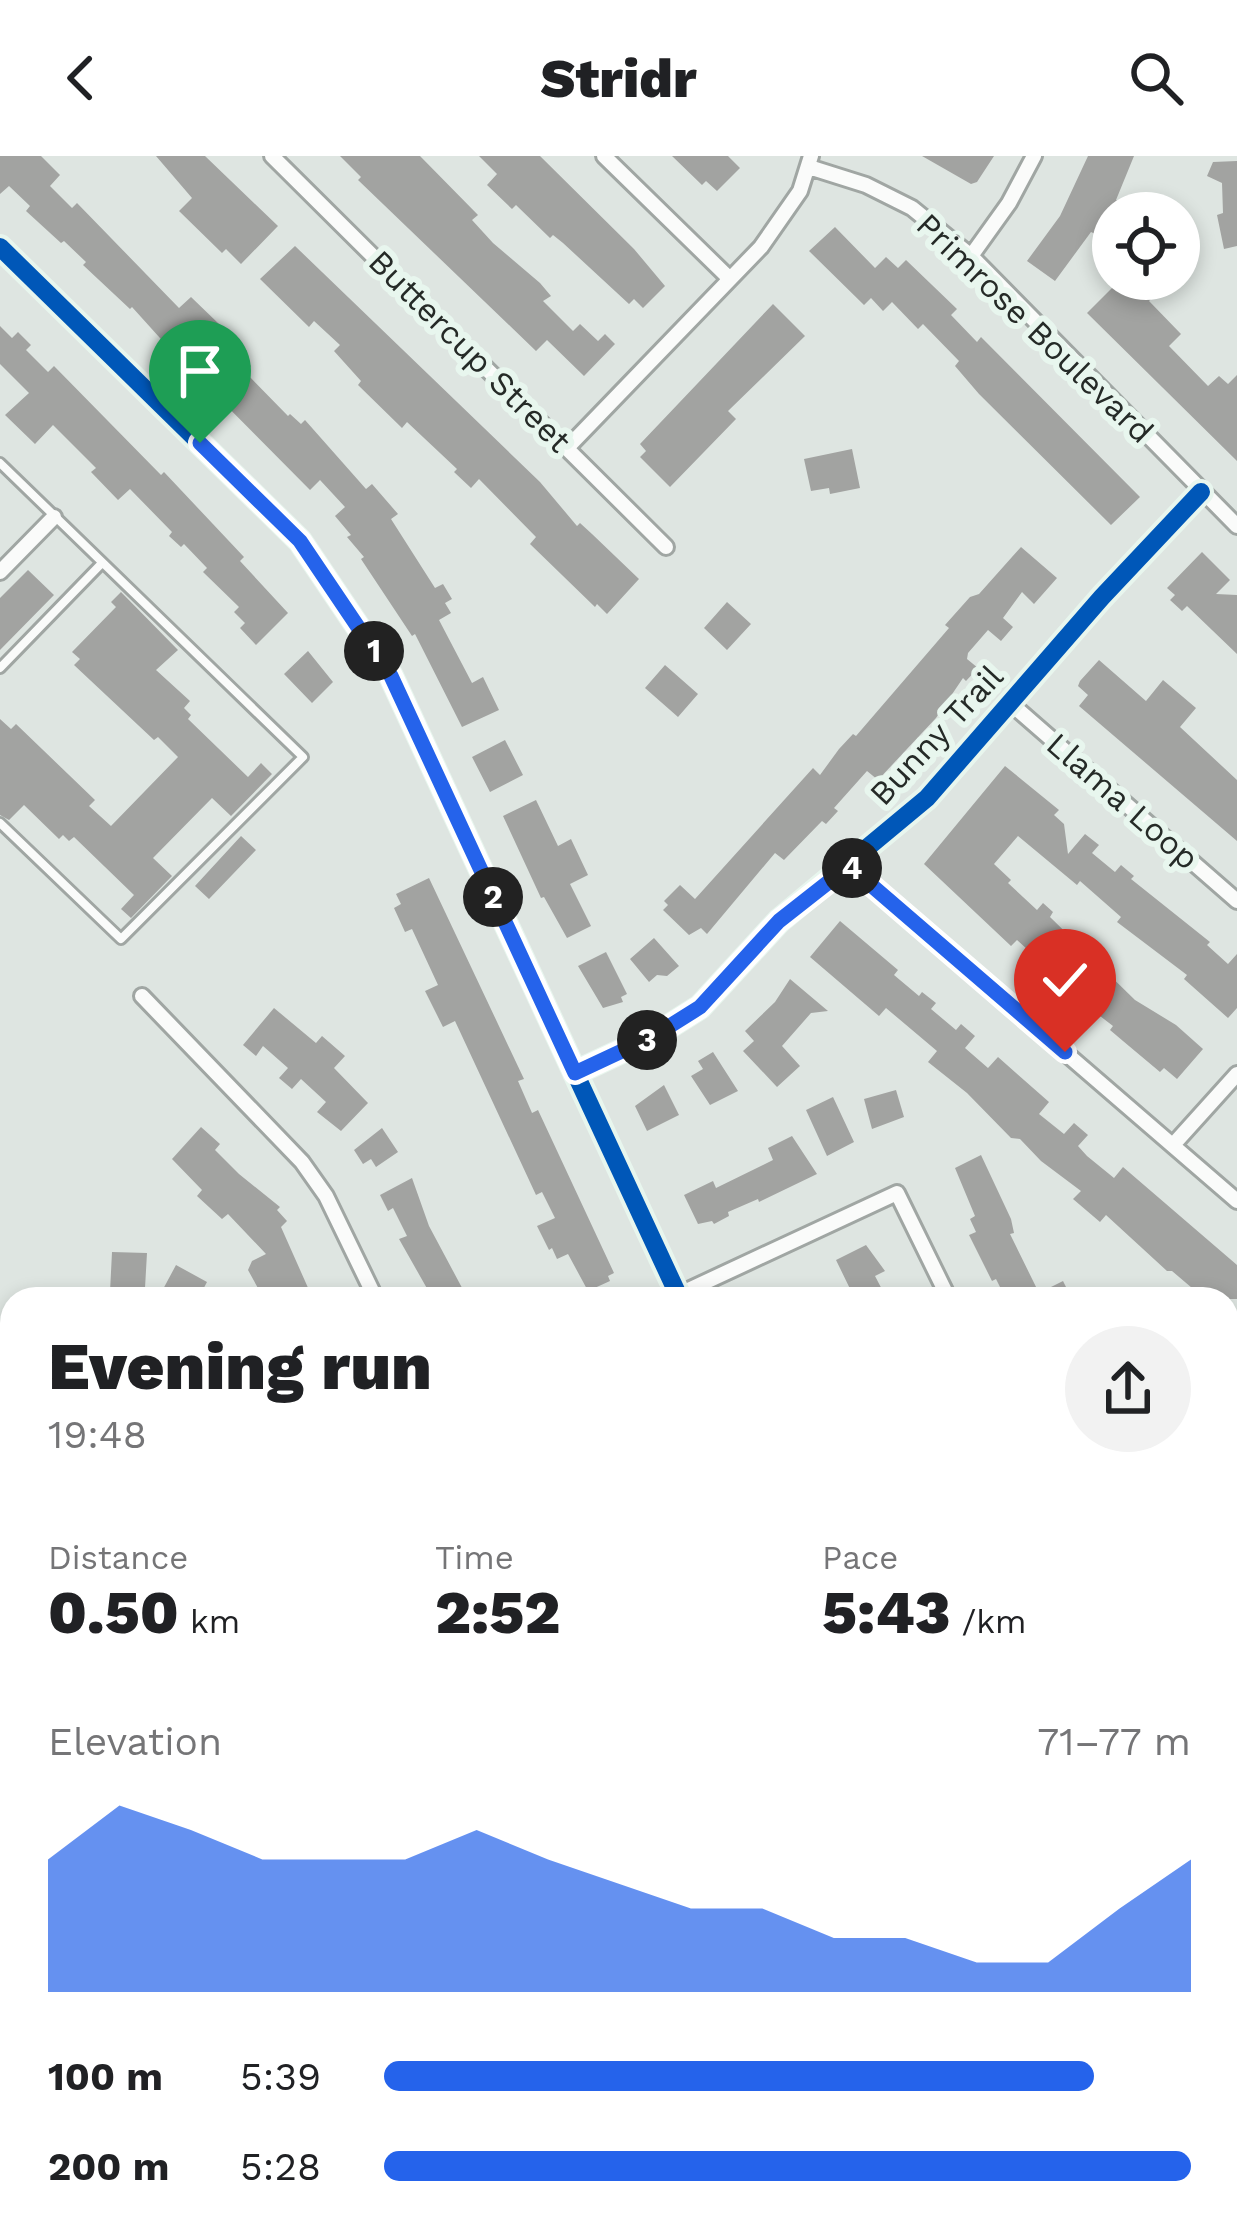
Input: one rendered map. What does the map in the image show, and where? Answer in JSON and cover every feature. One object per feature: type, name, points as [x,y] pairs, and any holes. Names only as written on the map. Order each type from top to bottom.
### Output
[{"type":"street","name":"Buttercup Street","points":[[272,156],[666,547]]},
{"type":"street","points":[[604,156],[730,279]]},
{"type":"street","points":[[971,256],[1009,203],[1034,156]]},
{"type":"street","points":[[568,447],[781,221],[810,162]]},
{"type":"street","name":"Primrose Boulevard","points":[[810,162],[912,208],[971,256],[1237,526]]},
{"type":"street","points":[[0,247],[300,541],[391,676],[671,1287]]},
{"type":"street","name":"Bunny Trail","points":[[575,1073],[654,1036],[700,1007],[779,921],[927,798],[1202,492]]},
{"type":"street","points":[[0,572],[54,517]]},
{"type":"street","name":"Llama Loop","points":[[1009,702],[1237,901]]},
{"type":"street","points":[[849,866],[1237,1201]]},
{"type":"street","points":[[142,995],[302,1162],[326,1196],[370,1287]]},
{"type":"street","points":[[1173,1145],[1237,1074]]},
{"type":"street","points":[[699,1287],[897,1193],[943,1287]]},
{"type":"lane","points":[[0,463],[303,757],[121,939],[0,823]]},
{"type":"lane","points":[[0,668],[103,563]]},
{"type":"building","points":[[0,156],[41,156],[60,175],[50,186],[72,208],[77,203],[179,308],[191,297],[247,351],[241,357],[251,366],[245,372],[288,416],[301,424],[305,420],[366,489],[372,484],[398,514],[391,519],[435,588],[443,584],[452,599],[445,603],[451,613],[439,620],[472,683],[483,677],[499,710],[462,727],[415,634],[412,636],[335,516],[345,507],[320,480],[310,490],[192,371],[202,361],[180,338],[169,348],[132,307],[83,265],[86,262],[26,211],[30,206],[9,186],[0,194]]},
{"type":"building","points":[[156,156],[205,156],[278,226],[241,264],[226,249],[222,253],[179,211],[192,198]]},
{"type":"building","points":[[340,156],[420,156],[478,215],[472,220],[493,243],[540,283],[551,296],[543,301],[573,331],[580,324],[598,341],[605,334],[615,344],[584,376],[547,340],[536,351],[358,180],[361,177]]},
{"type":"building","points":[[479,156],[540,156],[665,286],[643,308],[634,299],[629,304],[563,243],[553,235],[550,238],[516,205],[512,209],[487,185],[497,174]]},
{"type":"building","points":[[672,156],[728,156],[740,168],[717,191],[706,181],[702,185]]},
{"type":"building","points":[[922,156],[994,156],[971,184]]},
{"type":"building","points":[[1088,156],[1134,156],[1119,192],[1092,192],[1092,232],[1055,281],[1027,261],[1060,216]]},
{"type":"building","points":[[1237,161],[1237,246],[1224,249],[1217,215],[1223,213],[1222,183],[1207,176],[1213,162]]},
{"type":"building","points":[[835,227],[875,268],[886,257],[898,268],[906,260],[957,309],[951,315],[977,342],[981,337],[1140,497],[1111,525],[979,394],[955,366],[959,361],[923,324],[918,329],[892,302],[883,311],[871,298],[864,305],[809,251]]},
{"type":"building","points":[[295,246],[540,482],[577,526],[580,523],[639,579],[607,614],[530,544],[536,537],[479,479],[471,488],[407,422],[402,428],[358,385],[361,381],[334,351],[340,345],[314,321],[309,327],[260,279]]},
{"type":"building","points":[[1100,300],[1150,300],[1181,334],[1169,346],[1208,386],[1219,376],[1228,384],[1237,375],[1237,461],[1087,313]]},
{"type":"building","points":[[773,304],[805,336],[728,411],[736,419],[670,487],[640,457],[646,451],[640,444]]},
{"type":"building","points":[[0,326],[12,338],[18,332],[31,345],[26,350],[48,372],[54,366],[244,557],[240,561],[288,613],[256,645],[240,628],[245,623],[234,612],[239,607],[130,489],[118,500],[91,472],[96,468],[53,425],[35,444],[5,415],[29,393],[0,364]]},
{"type":"building","points":[[852,449],[860,488],[830,494],[829,488],[811,491],[804,459]]},
{"type":"building","points":[[1021,547],[1057,578],[1034,604],[1022,592],[1003,618],[1013,627],[1001,641],[988,630],[968,653],[967,659],[978,668],[966,681],[963,678],[936,718],[878,780],[867,771],[826,824],[822,821],[784,860],[775,853],[707,934],[701,928],[689,935],[663,910],[668,905],[664,901],[680,885],[695,899],[813,768],[820,775],[949,628],[945,625]]},
{"type":"building","points":[[1202,552],[1230,580],[1216,594],[1237,595],[1237,654],[1187,606],[1182,611],[1170,600],[1175,595],[1167,588]]},
{"type":"building","points":[[28,570],[54,595],[0,650],[0,598]]},
{"type":"building","points":[[121,592],[178,650],[156,670],[190,701],[184,708],[191,715],[188,719],[248,777],[261,763],[272,774],[231,816],[212,798],[153,858],[172,876],[131,918],[121,909],[134,895],[74,837],[59,839],[24,805],[9,820],[0,815],[0,719],[11,729],[16,724],[95,800],[89,806],[111,826],[178,757],[74,665],[80,659],[72,652],[116,607],[111,602]]},
{"type":"building","points":[[727,602],[751,624],[727,650],[704,628]]},
{"type":"building","points":[[308,651],[333,682],[312,703],[284,674]]},
{"type":"building","points":[[1099,660],[1146,701],[1163,680],[1196,708],[1180,727],[1237,780],[1237,841],[1079,706],[1088,695],[1078,686],[1080,681]]},
{"type":"building","points":[[665,665],[698,694],[678,717],[645,688]]},
{"type":"building","points":[[505,740],[523,775],[490,792],[472,757]]},
{"type":"building","points":[[1005,766],[1059,810],[1054,815],[1064,824],[1068,854],[1085,834],[1099,845],[1092,853],[1115,872],[1121,865],[1134,876],[1131,879],[1210,942],[1207,945],[1228,964],[1237,954],[1237,1008],[1228,1018],[1184,979],[1187,975],[1117,922],[1121,917],[1080,881],[1077,885],[1018,836],[994,864],[1037,910],[1043,903],[1053,912],[1050,917],[1135,1000],[1176,1025],[1203,1049],[1177,1079],[1164,1068],[1160,1072],[1110,1030],[1113,1026],[1074,996],[1077,992],[1055,972],[1049,978],[1034,964],[1038,959],[1017,940],[1011,946],[924,864]]},
{"type":"building","points":[[536,800],[558,846],[571,839],[588,875],[570,884],[591,926],[567,938],[541,898],[503,816]]},
{"type":"building","points":[[241,836],[256,850],[209,899],[195,886]]},
{"type":"building","points":[[429,878],[524,1079],[518,1081],[532,1113],[538,1110],[614,1273],[608,1276],[610,1281],[586,1287],[568,1254],[557,1259],[549,1250],[537,1226],[555,1218],[542,1192],[536,1195],[455,1021],[443,1027],[425,991],[438,985],[412,929],[405,932],[394,908],[401,904],[396,894]]},
{"type":"building","points":[[840,921],[898,970],[894,975],[919,996],[922,992],[936,1003],[931,1009],[956,1030],[961,1024],[975,1036],[965,1048],[988,1068],[998,1057],[1049,1102],[1039,1114],[1064,1134],[1074,1123],[1088,1135],[1078,1146],[1087,1156],[1114,1178],[1123,1167],[1237,1265],[1237,1287],[1191,1287],[1106,1215],[1100,1222],[1073,1199],[1081,1191],[1020,1139],[1011,1138],[928,1062],[937,1051],[886,1008],[879,1016],[810,957]]},
{"type":"building","points":[[654,938],[679,966],[649,982],[630,959]]},
{"type":"building","points":[[606,952],[627,994],[621,997],[623,1002],[603,1008],[578,966]]},
{"type":"building","points":[[790,979],[828,1011],[811,1013],[782,1046],[800,1066],[777,1087],[743,1051],[754,1041],[745,1031],[775,1002]]},
{"type":"building","points":[[274,1008],[316,1043],[322,1036],[345,1056],[334,1068],[368,1103],[341,1131],[317,1112],[326,1102],[301,1079],[292,1089],[279,1078],[288,1068],[263,1046],[256,1056],[243,1045]]},
{"type":"building","points":[[713,1052],[738,1091],[710,1105],[691,1076],[703,1069],[698,1061]]},
{"type":"building","points":[[664,1085],[679,1115],[647,1131],[635,1106]]},
{"type":"building","points":[[896,1090],[904,1117],[872,1129],[864,1099]]},
{"type":"building","points":[[833,1097],[854,1142],[827,1156],[806,1110]]},
{"type":"building","points":[[201,1127],[220,1144],[215,1150],[280,1207],[277,1210],[287,1221],[281,1227],[308,1287],[257,1287],[248,1270],[252,1261],[266,1254],[228,1214],[222,1219],[197,1196],[202,1190],[172,1159]]},
{"type":"building","points":[[382,1128],[398,1152],[376,1167],[371,1159],[363,1164],[354,1150]]},
{"type":"building","points":[[792,1136],[817,1174],[728,1212],[729,1216],[714,1224],[698,1224],[684,1195],[713,1181],[716,1188],[773,1160],[768,1148]]},
{"type":"building","points":[[981,1155],[1011,1219],[1014,1233],[1010,1234],[1036,1287],[1000,1287],[996,1279],[992,1281],[969,1235],[976,1232],[970,1219],[975,1216],[955,1168]]},
{"type":"building","points":[[412,1178],[429,1226],[462,1287],[426,1287],[399,1239],[407,1236],[393,1208],[388,1211],[380,1195]]},
{"type":"building","points":[[866,1245],[885,1271],[875,1276],[881,1287],[849,1287],[836,1260]]},
{"type":"building","points":[[112,1252],[147,1253],[145,1287],[110,1287]]},
{"type":"building","points":[[176,1265],[207,1282],[204,1287],[164,1287]]},
{"type":"cycle path","points":[[0,247],[300,541],[391,676],[674,1287]]},
{"type":"cycle path","points":[[575,1073],[654,1036],[700,1007],[779,921],[927,798],[1102,597],[1201,492]]},
{"type":"route","points":[[200,443],[300,541],[391,676],[575,1073],[654,1036],[700,1007],[779,921],[849,866],[1065,1052]]}]
